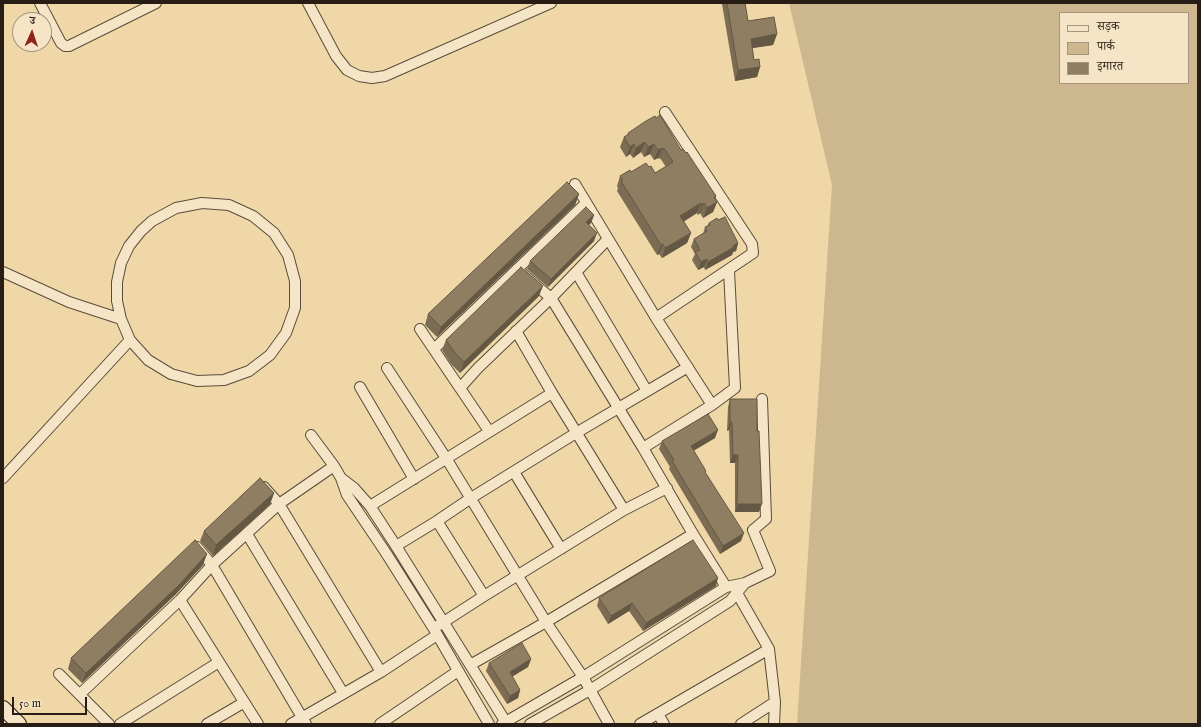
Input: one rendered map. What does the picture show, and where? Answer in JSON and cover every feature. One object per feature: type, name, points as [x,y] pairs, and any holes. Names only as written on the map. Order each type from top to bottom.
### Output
[{"type":"street","points":[[40,3],[61,43],[65,46],[69,46],[156,3]]},
{"type":"street","points":[[308,3],[336,56],[347,70],[359,76],[372,78],[385,76],[551,3]]},
{"type":"street","points":[[656,318],[753,253],[752,244],[666,112]]},
{"type":"street","points":[[575,184],[656,318],[712,405]]},
{"type":"street","points":[[202,203],[229,205],[253,216],[274,233],[288,256],[295,281],[295,308],[286,333],[270,354],[249,371],[224,380],[197,381],[171,374],[148,360],[130,340],[121,319],[117,301],[117,282],[121,263],[129,246],[140,231],[152,220],[176,208],[202,203]]},
{"type":"street","points":[[434,349],[586,203]]},
{"type":"street","points":[[460,388],[608,239]]},
{"type":"street","points":[[517,269],[551,298],[726,587]]},
{"type":"street","points":[[643,448],[712,405],[735,388],[729,270]]},
{"type":"street","points":[[3,272],[69,302],[121,319]]},
{"type":"street","points":[[576,272],[647,391]]},
{"type":"street","points":[[420,329],[489,431]]},
{"type":"street","points":[[516,331],[576,433],[624,510]]},
{"type":"street","points":[[3,478],[130,340]]},
{"type":"street","points":[[396,546],[576,433],[688,367]]},
{"type":"street","points":[[387,368],[446,458],[546,622],[583,677],[609,724]]},
{"type":"street","points":[[360,387],[414,479]]},
{"type":"street","points":[[370,506],[552,393]]},
{"type":"street","points":[[341,478],[354,488],[370,506],[470,664],[505,723],[583,677],[726,587],[745,583],[770,571],[753,530],[766,519],[762,399]]},
{"type":"street","points":[[311,435],[334,466],[341,478],[347,495],[386,553],[435,632],[489,724]]},
{"type":"street","points":[[80,694],[180,600],[212,565],[279,504],[334,466]]},
{"type":"street","points":[[514,472],[561,550]]},
{"type":"street","points":[[260,483],[279,504],[381,672]]},
{"type":"street","points":[[291,724],[304,721],[343,693],[381,672],[435,632],[443,622],[484,596],[624,510],[667,488]]},
{"type":"street","points":[[437,521],[484,596]]},
{"type":"street","points":[[247,534],[343,693]]},
{"type":"street","points":[[470,664],[546,622],[694,534]]},
{"type":"street","points":[[196,546],[212,565],[304,721]]},
{"type":"street","points":[[530,724],[590,690],[730,601],[745,583]]},
{"type":"street","points":[[737,593],[769,649],[775,702],[774,724]]},
{"type":"street","points":[[180,600],[258,724]]},
{"type":"street","points":[[640,724],[769,649]]},
{"type":"street","points":[[120,724],[220,662]]},
{"type":"street","points":[[380,724],[458,671]]},
{"type":"street","points":[[59,674],[109,724]]},
{"type":"street","points":[[741,724],[775,702]]},
{"type":"street","points":[[207,724],[244,703]]},
{"type":"street","points":[[4,711],[19,724]]},
{"type":"street","points":[[658,714],[664,724]]},
{"type":"green space","points":[[789,3],[1198,3],[1198,724],[797,724],[832,185]]},
{"type":"building","points":[[727,3],[745,3],[748,21],[774,17],[777,34],[751,39],[754,60],[759,59],[760,67],[738,70]]},
{"type":"building","points":[[660,115],[681,150],[683,149],[686,153],[687,152],[716,196],[714,197],[717,202],[707,208],[704,203],[702,205],[701,203],[680,216],[691,233],[665,248],[663,244],[661,245],[621,181],[623,180],[620,176],[630,170],[631,172],[646,163],[649,167],[651,166],[655,173],[673,162],[664,148],[658,150],[654,144],[648,147],[645,142],[636,148],[634,144],[630,147],[624,137],[646,121]]},
{"type":"building","points":[[567,182],[579,194],[441,327],[428,314]]},
{"type":"building","points":[[586,207],[594,215],[586,222],[597,233],[551,279],[530,261]]},
{"type":"building","points":[[725,217],[738,243],[733,246],[734,247],[708,262],[707,259],[701,262],[695,252],[700,250],[694,239],[707,231],[705,227],[710,225],[709,223],[717,218],[718,220]]},
{"type":"building","points":[[521,267],[543,286],[464,362],[455,353],[446,340]]},
{"type":"building","points":[[730,399],[757,399],[757,431],[759,431],[762,504],[737,504],[738,455],[733,455],[732,422],[730,423]]},
{"type":"building","points":[[708,414],[718,430],[691,446],[706,471],[705,472],[744,533],[723,546],[672,461],[674,460],[662,441]]},
{"type":"building","points":[[260,478],[274,493],[216,545],[204,531]]},
{"type":"building","points":[[195,540],[207,554],[179,585],[86,673],[71,658]]},
{"type":"building","points":[[693,540],[718,578],[646,623],[632,603],[611,616],[599,598]]},
{"type":"building","points":[[522,643],[531,659],[510,672],[520,690],[510,696],[489,663]]}]
